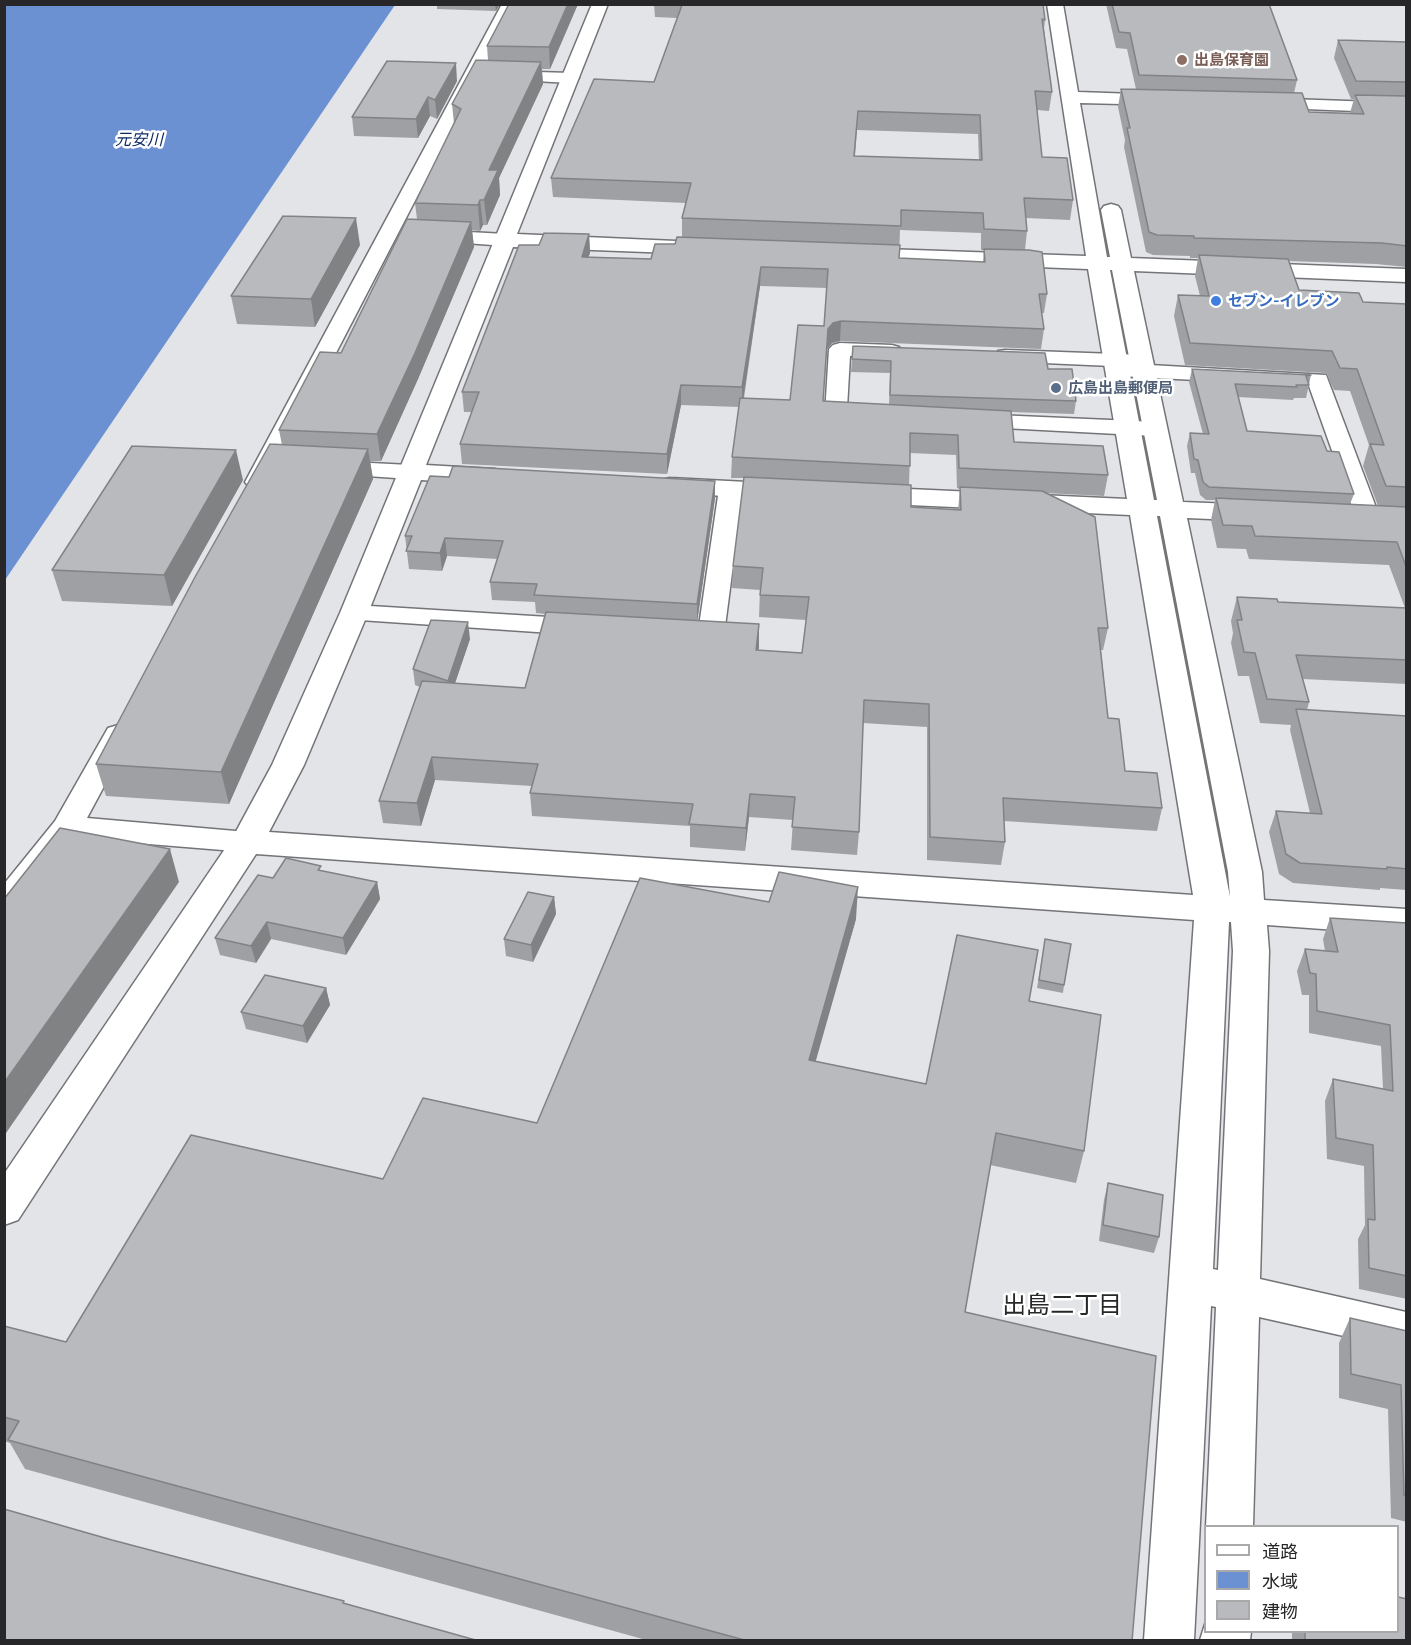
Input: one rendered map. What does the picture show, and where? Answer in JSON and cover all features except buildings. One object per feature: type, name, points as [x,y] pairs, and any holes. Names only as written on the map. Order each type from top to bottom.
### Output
[{"type":"street","points":[[249,496],[288,466],[386,234],[510,4]]},
{"type":"street","points":[[4,1208],[247,842],[288,765],[354,613],[600,4]]},
{"type":"street","points":[[1055,4],[1080,97],[1157,508],[1212,909],[1169,1641]]},
{"type":"street","points":[[1073,4],[1080,97]]},
{"type":"street","points":[[472,75],[571,78]]},
{"type":"street","points":[[1080,97],[1182,101]]},
{"type":"street","points":[[1241,103],[1407,108]]},
{"type":"street","points":[[386,234],[720,248]]},
{"type":"street","points":[[838,253],[1407,275]]},
{"type":"street","points":[[884,417],[836,414],[840,349],[910,352]]},
{"type":"street","points":[[981,355],[1318,380],[1357,517],[1397,519]]},
{"type":"street","points":[[955,420],[1142,428]]},
{"type":"street","points":[[288,466],[517,478]]},
{"type":"street","points":[[648,485],[1278,514]]},
{"type":"street","points":[[663,632],[711,634],[731,489]]},
{"type":"street","points":[[1157,508],[1245,872],[1251,951],[1229,1525]]},
{"type":"street","points":[[354,613],[604,628]]},
{"type":"street","points":[[4,906],[67,827],[129,713]]},
{"type":"street","points":[[67,827],[247,842],[1407,922]]},
{"type":"street","points":[[1191,1283],[1407,1331]]},
{"type":"water","name":"元安川","points":[[4,5],[395,5],[5,580]]},
{"type":"place","name":"出島保育園","points":[[1182,60]]},
{"type":"place","name":"セブン-イレブン","points":[[1216,301]]},
{"type":"place","name":"広島出島郵便局","points":[[1056,388]]},
{"type":"district","name":"出島二丁目","points":[[1062,1306]]}]
